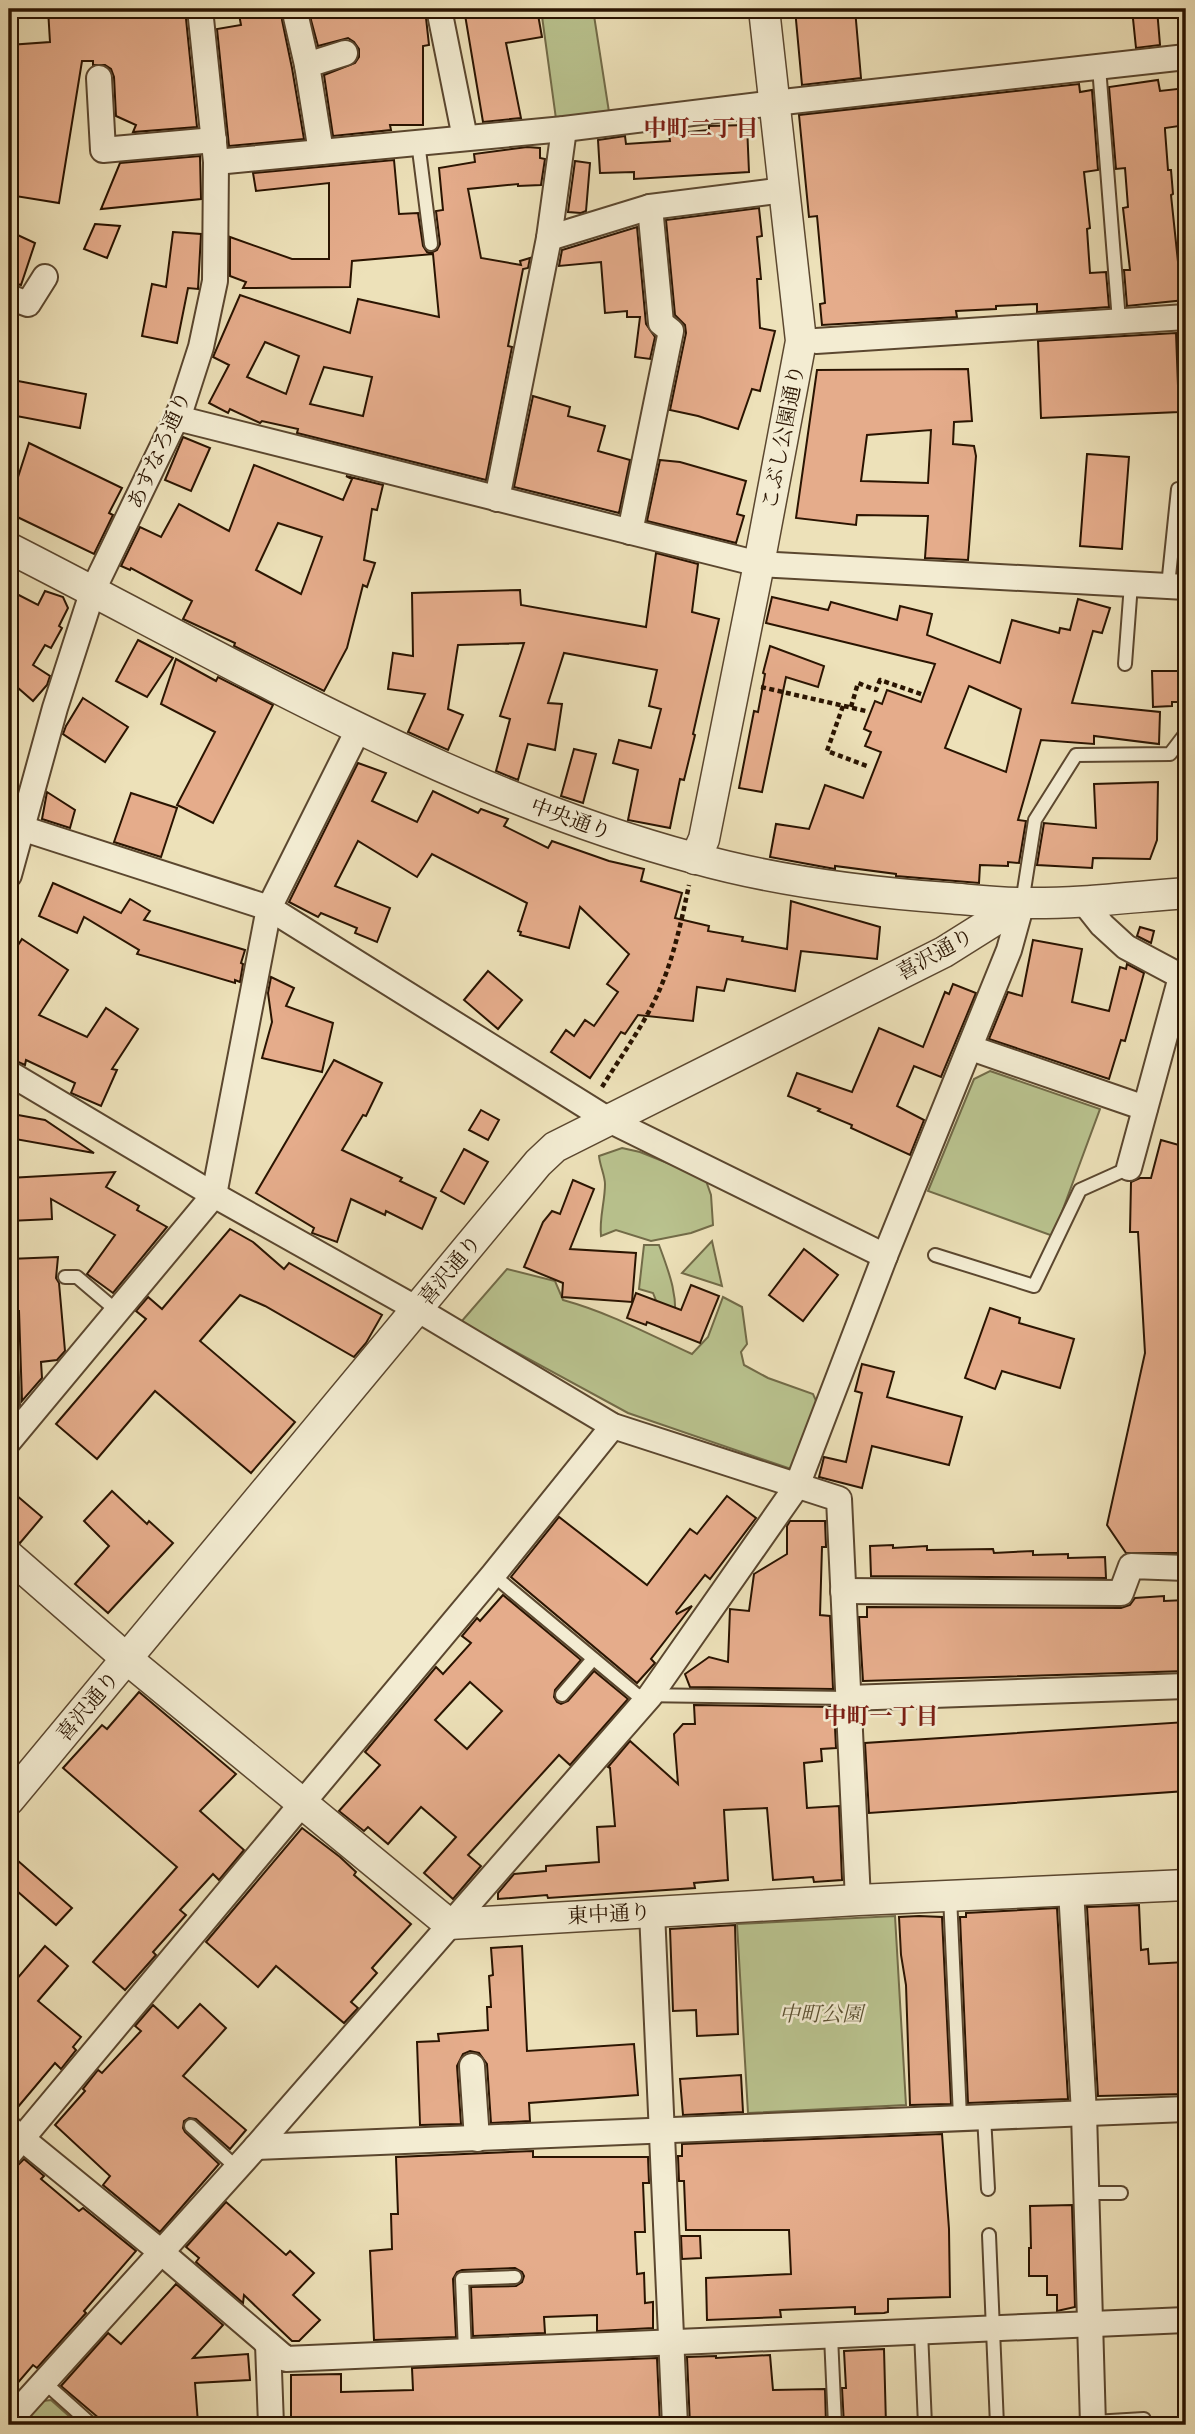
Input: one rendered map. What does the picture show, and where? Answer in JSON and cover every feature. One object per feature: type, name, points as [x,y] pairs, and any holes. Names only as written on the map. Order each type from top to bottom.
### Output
[{"type":"street","name":"あすなろ通り","points":[[9,875],[15,827],[93,590],[177,418],[201,347],[215,281],[215,151],[200,9]]},
{"type":"street","points":[[439,9],[466,138]]},
{"type":"street","name":"こぶし公園通り","points":[[695,859],[704,839],[801,341],[764,9]]},
{"type":"street","points":[[296,18],[307,65],[321,152]]},
{"type":"street","points":[[307,65],[345,53]]},
{"type":"street","points":[[99,78],[103,150],[321,152],[564,129],[1186,57]]},
{"type":"street","points":[[497,499],[549,238],[564,129]]},
{"type":"street","points":[[549,238],[650,207],[784,190]]},
{"type":"street","points":[[630,532],[671,331],[661,323],[650,207]]},
{"type":"street","points":[[9,296],[28,304],[45,277]]},
{"type":"street","points":[[817,341],[1186,317]]},
{"type":"street","points":[[177,418],[759,564],[1177,586]]},
{"type":"street","name":"中央通り","points":[[9,548],[359,728],[451,771],[603,831],[695,859],[853,889],[1022,903],[1186,893]]},
{"type":"street","points":[[11,1438],[214,1195],[270,908],[359,728]]},
{"type":"street","points":[[15,827],[270,908],[597,1114],[886,1256]]},
{"type":"street","points":[[1083,901],[1102,925],[1126,947],[1184,978],[1129,1168]]},
{"type":"street","points":[[9,2421],[256,2147],[650,1696],[797,1486],[1009,950],[1022,903]]},
{"type":"street","name":"喜沢通り","points":[[9,1800],[538,1163],[555,1147],[597,1114],[944,952],[1022,903]]},
{"type":"street","points":[[971,1048],[1145,1108]]},
{"type":"street","points":[[9,1073],[214,1195],[417,1309],[613,1426],[839,1499],[858,1900]]},
{"type":"street","points":[[613,1426],[302,1804],[13,2140],[161,2252],[286,2359],[1186,2320]]},
{"type":"street","points":[[9,1556],[127,1659],[449,1924]]},
{"type":"street","points":[[843,1591],[1121,1594],[1131,1566],[1186,1568]]},
{"type":"street","points":[[848,1698],[1186,1686]]},
{"type":"street","name":"東中通り","points":[[449,1924],[858,1900],[1186,1885]]},
{"type":"street","points":[[1071,1890],[1084,2113],[1093,2423]]},
{"type":"street","points":[[652,1912],[675,2425]]},
{"type":"street","points":[[472,2066],[477,2139]]},
{"type":"street","points":[[256,2147],[1186,2109]]},
{"type":"street","points":[[268,2344],[271,2425]]},
{"type":"lane","points":[[1099,67],[1119,321]]},
{"type":"lane","points":[[418,142],[432,244]]},
{"type":"lane","points":[[1177,586],[1178,489]]},
{"type":"lane","points":[[1125,664],[1131,584]]},
{"type":"lane","points":[[1022,903],[1035,820],[1076,755],[1170,754],[1186,733]]},
{"type":"lane","points":[[935,1255],[1034,1286],[1080,1190],[1129,1168]]},
{"type":"lane","points":[[65,1277],[77,1277],[117,1311]]},
{"type":"lane","points":[[10,1324],[11,1438]]},
{"type":"lane","points":[[493,1575],[637,1695],[848,1698]]},
{"type":"lane","points":[[562,1695],[593,1659]]},
{"type":"lane","points":[[950,1896],[972,2117],[988,2189]]},
{"type":"lane","points":[[191,2126],[237,2168]]},
{"type":"lane","points":[[1086,2193],[1121,2193]]},
{"type":"lane","points":[[989,2235],[997,2425]]},
{"type":"lane","points":[[465,2352],[462,2279],[515,2277]]},
{"type":"lane","points":[[921,2331],[925,2425]]},
{"type":"lane","points":[[831,2336],[835,2425]]},
{"type":"lane","points":[[44,2382],[92,2425]]},
{"type":"lane","points":[[1093,2423],[1144,2419]]},
{"type":"path","points":[[851,707],[858,683],[876,690],[880,680],[925,695]]},
{"type":"path","points":[[761,687],[866,711]]},
{"type":"path","points":[[843,706],[827,751],[867,766]]},
{"type":"path","points":[[597,1114],[662,984],[676,943],[695,859]]},
{"type":"green space","points":[[541,9],[593,9],[609,112],[556,119]]},
{"type":"green space","points":[[990,1071],[1100,1109],[1053,1236],[928,1191],[974,1079]]},
{"type":"green space","points":[[622,1148],[640,1152],[705,1178],[711,1195],[713,1225],[691,1233],[651,1241],[616,1230],[601,1236],[605,1184],[599,1156]]},
{"type":"green space","points":[[712,1241],[722,1286],[682,1273]]},
{"type":"green space","points":[[644,1245],[659,1245],[663,1255],[674,1295],[674,1326],[662,1329],[653,1319],[657,1303],[653,1293],[639,1289]]},
{"type":"green space","points":[[507,1269],[555,1281],[563,1300],[613,1318],[692,1354],[708,1337],[723,1297],[742,1307],[747,1344],[741,1352],[744,1365],[768,1378],[813,1394],[818,1405],[791,1469],[628,1413],[461,1322]]},
{"type":"green space","name":"中町公園","points":[[895,1916],[906,2105],[748,2113],[737,1924]]},
{"type":"green space","points":[[51,2400],[79,2425],[22,2425],[43,2401]]},
{"type":"building","points":[[48,9],[185,9],[197,127],[133,132],[136,125],[116,116],[114,77],[111,69],[105,65],[93,65],[93,61],[82,61],[59,203],[9,195],[9,45],[50,42]]},
{"type":"building","points":[[238,9],[284,9],[282,20],[304,139],[229,146],[217,29],[241,25]]},
{"type":"building","points":[[308,9],[425,9],[429,45],[423,46],[423,125],[390,125],[391,130],[333,136],[324,75],[355,63],[359,57],[359,49],[348,38],[318,46]]},
{"type":"building","points":[[464,9],[537,9],[542,37],[506,43],[521,118],[483,122]]},
{"type":"building","points":[[795,9],[855,9],[861,78],[802,85]]},
{"type":"building","points":[[1132,9],[1157,9],[1160,45],[1136,48]]},
{"type":"building","points":[[1158,80],[1160,91],[1186,88],[1186,125],[1165,128],[1180,281],[1183,281],[1185,300],[1127,306],[1124,270],[1130,270],[1123,208],[1128,207],[1125,168],[1116,169],[1109,87]]},
{"type":"building","points":[[1079,84],[1080,92],[1092,90],[1098,170],[1084,172],[1090,228],[1087,229],[1090,273],[1106,272],[1109,307],[1037,312],[1037,304],[996,306],[996,309],[956,311],[957,317],[822,325],[820,304],[825,303],[817,216],[809,217],[799,115]]},
{"type":"building","points":[[747,125],[749,172],[634,179],[634,172],[600,173],[598,140],[625,136],[626,144],[670,141],[669,134],[709,130],[709,126]]},
{"type":"building","points":[[527,147],[540,148],[540,158],[545,159],[541,185],[518,184],[468,189],[481,258],[521,265],[520,261],[530,258],[528,268],[523,269],[508,346],[512,347],[486,480],[297,433],[298,429],[262,421],[260,423],[230,409],[228,413],[209,403],[229,365],[213,357],[240,295],[350,333],[358,299],[439,317],[433,254],[352,261],[350,287],[243,288],[246,282],[230,276],[230,237],[292,259],[329,259],[329,183],[256,191],[253,173],[394,160],[399,214],[418,213],[423,246],[431,253],[437,250],[440,244],[436,211],[443,210],[439,168],[475,162],[474,154]],"holes":[[[265,342],[299,356],[286,394],[247,377]],[[324,367],[372,377],[363,416],[310,404]]]},
{"type":"building","points":[[200,156],[201,199],[101,209],[120,163]]},
{"type":"building","points":[[575,161],[590,163],[586,211],[581,213],[568,212]]},
{"type":"building","points":[[759,208],[762,236],[757,237],[761,279],[757,279],[760,328],[775,331],[760,391],[752,389],[738,429],[670,410],[686,333],[685,325],[675,315],[666,220]]},
{"type":"building","points":[[95,224],[120,226],[107,258],[84,249]]},
{"type":"building","points":[[637,227],[646,324],[655,337],[650,359],[635,357],[640,317],[627,317],[627,311],[605,313],[601,262],[559,266],[562,250]]},
{"type":"building","points":[[9,231],[35,243],[21,285],[9,282]]},
{"type":"building","points":[[173,232],[201,234],[198,289],[188,288],[177,343],[142,336],[152,284],[166,287]]},
{"type":"building","points":[[1176,333],[1179,412],[1041,418],[1038,341]]},
{"type":"building","points":[[968,369],[972,421],[954,422],[953,444],[974,446],[976,456],[968,560],[925,558],[928,516],[857,515],[856,525],[796,518],[817,370]],"holes":[[[931,430],[928,483],[861,481],[867,435]]]},
{"type":"building","points":[[18,381],[86,394],[80,428],[11,415]]},
{"type":"building","points":[[533,396],[570,407],[568,416],[605,426],[598,451],[630,460],[619,513],[514,487]]},
{"type":"building","points":[[183,437],[210,448],[191,491],[165,480]]},
{"type":"building","points":[[29,443],[122,488],[109,513],[113,515],[94,554],[9,513],[9,505]]},
{"type":"building","points":[[1087,454],[1129,457],[1122,549],[1080,546]]},
{"type":"building","points":[[660,460],[680,462],[746,481],[737,514],[744,516],[736,543],[647,521]]},
{"type":"building","points":[[254,465],[343,500],[352,479],[346,476],[383,485],[377,510],[372,509],[364,560],[375,563],[367,587],[363,585],[347,648],[324,691],[234,646],[235,643],[183,619],[192,601],[131,568],[130,570],[121,566],[140,527],[161,537],[179,504],[229,531]],"holes":[[[278,523],[322,537],[301,594],[256,570]]]},
{"type":"building","points":[[656,553],[698,564],[692,612],[719,619],[693,734],[695,735],[684,780],[680,779],[670,828],[628,820],[638,770],[613,763],[619,740],[651,748],[661,709],[649,706],[657,670],[564,653],[548,703],[562,704],[555,750],[528,744],[518,780],[496,771],[510,719],[500,716],[524,643],[458,645],[448,709],[463,715],[448,750],[408,732],[425,694],[388,689],[393,653],[413,656],[412,593],[520,590],[521,605],[646,627]]},
{"type":"building","points":[[9,590],[38,605],[45,591],[63,597],[68,608],[59,626],[62,628],[51,648],[45,645],[33,665],[50,676],[47,685],[33,701],[9,680]]},
{"type":"building","points":[[772,597],[828,610],[831,602],[897,620],[900,606],[932,614],[927,635],[1000,663],[1012,620],[1059,633],[1060,628],[1070,630],[1078,599],[1110,608],[1102,633],[1093,631],[1072,703],[1160,712],[1159,744],[1094,736],[1094,744],[1041,740],[1018,820],[1026,821],[1019,863],[1008,862],[1008,866],[980,865],[979,883],[896,876],[835,866],[835,869],[770,857],[776,824],[809,829],[825,785],[863,798],[881,752],[865,746],[871,732],[864,729],[875,701],[882,704],[887,690],[921,702],[935,664],[766,623]],"holes":[[[969,686],[1021,709],[1006,772],[945,748]]]},
{"type":"building","points":[[138,640],[173,658],[147,697],[116,681]]},
{"type":"building","points":[[770,646],[824,666],[818,687],[786,677],[762,792],[739,788],[754,711],[758,712]]},
{"type":"building","points":[[176,659],[216,681],[218,677],[273,705],[213,823],[177,805],[215,732],[161,704]]},
{"type":"building","points":[[1152,671],[1186,671],[1186,702],[1153,707]]},
{"type":"building","points":[[83,698],[128,727],[105,762],[63,734]]},
{"type":"building","points":[[574,749],[596,754],[583,803],[561,796]]},
{"type":"building","points":[[358,763],[386,773],[372,801],[417,822],[433,791],[478,813],[481,809],[508,819],[504,826],[548,848],[552,841],[609,861],[644,869],[641,881],[682,893],[675,918],[709,926],[708,931],[743,937],[742,941],[787,949],[791,901],[880,927],[877,959],[801,951],[795,991],[727,979],[724,991],[697,987],[693,1021],[638,1015],[625,1034],[621,1032],[590,1078],[551,1052],[566,1030],[574,1036],[585,1020],[594,1026],[618,992],[607,984],[629,954],[580,907],[569,948],[520,935],[521,932],[518,931],[527,903],[432,854],[417,877],[358,841],[335,886],[390,908],[377,942],[355,933],[357,928],[321,913],[318,917],[289,902]]},
{"type":"building","points":[[1158,782],[1157,840],[1150,859],[1093,858],[1092,868],[1037,865],[1044,823],[1096,828],[1094,784]]},
{"type":"building","points":[[47,792],[75,810],[70,828],[42,819]]},
{"type":"building","points":[[131,793],[177,808],[161,857],[114,842]]},
{"type":"building","points":[[53,883],[121,913],[130,899],[150,911],[144,920],[245,950],[240,982],[235,980],[235,983],[137,954],[139,950],[84,917],[77,933],[39,916]]},
{"type":"building","points":[[1140,927],[1154,931],[1151,943],[1137,936]]},
{"type":"building","points":[[22,939],[68,970],[39,1015],[87,1037],[106,1008],[138,1029],[112,1069],[117,1070],[101,1106],[71,1093],[75,1083],[26,1060],[25,1065],[9,1058],[9,959]]},
{"type":"building","points":[[1033,940],[1082,949],[1072,1002],[1109,1011],[1120,967],[1126,969],[1127,964],[1144,973],[1125,1041],[1121,1040],[1109,1079],[989,1039],[1008,992],[1022,996]]},
{"type":"building","points":[[488,971],[522,1000],[498,1029],[464,1000]]},
{"type":"building","points":[[271,977],[294,988],[286,1006],[333,1023],[322,1072],[262,1058],[272,1022],[268,993]]},
{"type":"building","points":[[953,984],[976,993],[941,1077],[914,1066],[897,1106],[924,1120],[910,1155],[818,1111],[820,1109],[788,1096],[797,1073],[852,1092],[879,1028],[923,1047],[945,992],[949,994]]},
{"type":"building","points":[[334,1060],[382,1083],[366,1116],[363,1115],[342,1150],[402,1178],[400,1181],[436,1198],[422,1229],[386,1211],[385,1215],[351,1199],[337,1242],[312,1233],[314,1228],[256,1193]]},
{"type":"building","points":[[481,1110],[499,1120],[488,1140],[469,1130]]},
{"type":"building","points":[[18,1115],[45,1120],[94,1153],[15,1139]]},
{"type":"building","points":[[1161,1140],[1186,1147],[1186,1471],[1183,1471],[1185,1553],[1126,1553],[1107,1525],[1145,1353],[1138,1232],[1130,1232],[1131,1182],[1140,1178],[1151,1178]]},
{"type":"building","points":[[464,1149],[488,1162],[464,1204],[441,1191]]},
{"type":"building","points":[[115,1172],[106,1187],[139,1206],[137,1210],[167,1227],[113,1293],[87,1274],[115,1235],[51,1199],[52,1219],[9,1221],[9,1178]]},
{"type":"building","points":[[573,1180],[594,1189],[570,1249],[636,1253],[632,1302],[562,1297],[563,1283],[524,1267],[543,1222],[552,1211],[560,1214]]},
{"type":"building","points":[[230,1229],[253,1242],[284,1269],[289,1263],[382,1315],[366,1343],[354,1357],[265,1306],[240,1295],[200,1341],[295,1422],[251,1473],[155,1391],[97,1459],[56,1424],[146,1319],[136,1311],[148,1297],[162,1309]]},
{"type":"building","points":[[804,1249],[838,1275],[803,1321],[769,1295]]},
{"type":"building","points":[[58,1257],[56,1278],[59,1283],[65,1351],[57,1360],[41,1362],[42,1378],[22,1401],[19,1311],[9,1311],[9,1259]]},
{"type":"building","points":[[691,1285],[719,1296],[700,1343],[647,1322],[646,1325],[627,1318],[636,1293],[681,1310]]},
{"type":"building","points":[[990,1308],[1020,1318],[1019,1323],[1074,1339],[1060,1388],[1002,1371],[995,1389],[965,1378]]},
{"type":"building","points":[[862,1364],[894,1372],[887,1397],[962,1417],[949,1465],[872,1446],[862,1488],[819,1477],[824,1457],[846,1462],[862,1393],[855,1391]]},
{"type":"building","points":[[9,1489],[42,1517],[20,1543],[9,1539]]},
{"type":"building","points":[[112,1491],[147,1524],[149,1521],[173,1543],[108,1613],[75,1584],[109,1546],[84,1521]]},
{"type":"building","points":[[727,1496],[756,1518],[710,1579],[705,1575],[676,1612],[677,1614],[692,1606],[651,1659],[655,1663],[637,1683],[511,1577],[559,1517],[647,1585],[690,1529],[697,1534]]},
{"type":"building","points":[[790,1521],[825,1521],[826,1547],[822,1547],[820,1615],[830,1616],[833,1689],[690,1687],[685,1674],[709,1657],[728,1662],[730,1609],[749,1611],[754,1574],[787,1554],[787,1526]]},
{"type":"building","points":[[893,1545],[893,1548],[927,1546],[927,1550],[993,1549],[994,1553],[1033,1551],[1033,1555],[1068,1554],[1068,1558],[1105,1557],[1106,1578],[871,1576],[870,1546]]},
{"type":"building","points":[[503,1595],[581,1660],[555,1690],[554,1697],[557,1702],[561,1704],[568,1701],[594,1671],[628,1699],[570,1765],[559,1755],[468,1855],[481,1866],[453,1899],[424,1873],[456,1837],[421,1807],[388,1844],[368,1827],[364,1831],[339,1811],[380,1765],[365,1752],[436,1667],[443,1674],[471,1643],[462,1636],[477,1618],[480,1621]],"holes":[[[470,1682],[502,1711],[467,1749],[435,1720]]]},
{"type":"building","points":[[1164,1596],[1164,1601],[1186,1600],[1186,1671],[863,1681],[859,1617],[867,1617],[867,1607],[1121,1608],[1130,1605],[1135,1598]]},
{"type":"building","points":[[139,1692],[236,1774],[200,1811],[244,1850],[219,1880],[213,1874],[180,1910],[186,1915],[153,1952],[156,1955],[125,1990],[93,1962],[177,1867],[63,1768],[102,1725],[107,1729]]},
{"type":"building","points":[[694,1705],[834,1707],[836,1748],[821,1749],[822,1761],[804,1763],[807,1808],[839,1806],[842,1880],[814,1882],[813,1877],[773,1880],[767,1808],[724,1810],[728,1880],[694,1883],[695,1888],[498,1899],[498,1893],[514,1874],[546,1871],[546,1866],[599,1862],[597,1827],[615,1826],[608,1767],[630,1741],[678,1784],[674,1734],[683,1724],[695,1724]]},
{"type":"building","points":[[1186,1722],[1186,1791],[869,1813],[865,1743]]},
{"type":"building","points":[[302,1828],[340,1857],[356,1872],[354,1875],[411,1924],[372,1968],[377,1973],[351,2002],[358,2008],[344,2023],[276,1966],[258,1987],[206,1942]]},
{"type":"building","points":[[9,1853],[72,1908],[56,1925],[9,1884]]},
{"type":"building","points":[[1139,1905],[1141,1950],[1148,1949],[1149,1964],[1186,1962],[1186,1994],[1181,1995],[1186,2094],[1098,2096],[1087,1907]]},
{"type":"building","points":[[1057,1908],[1068,2099],[968,2103],[960,1917],[966,1917],[966,1913]]},
{"type":"building","points":[[899,1917],[942,1917],[951,2104],[910,2105],[906,1985]]},
{"type":"building","points":[[735,1925],[738,2034],[697,2036],[696,2010],[673,2011],[670,1929]]},
{"type":"building","points":[[45,1946],[68,1966],[38,2001],[81,2037],[73,2047],[76,2050],[61,2069],[55,2063],[12,2114],[9,2113],[9,1988]]},
{"type":"building","points":[[522,1946],[527,2051],[634,2044],[638,2095],[529,2103],[530,2121],[491,2123],[487,2064],[479,2053],[470,2051],[463,2054],[457,2066],[461,2124],[420,2125],[417,2042],[439,2041],[438,2034],[488,2030],[487,2007],[491,2007],[489,1976],[493,1975],[491,1948]]},
{"type":"building","points":[[200,2004],[226,2028],[183,2076],[246,2130],[230,2149],[196,2119],[189,2118],[184,2121],[185,2132],[219,2164],[160,2232],[103,2185],[110,2176],[55,2125],[85,2091],[83,2089],[98,2070],[102,2073],[141,2031],[135,2026],[153,2005],[178,2028]]},
{"type":"building","points":[[741,2075],[743,2112],[683,2115],[680,2079]]},
{"type":"building","points":[[942,2134],[949,2229],[950,2297],[888,2299],[888,2312],[884,2313],[855,2314],[855,2307],[780,2310],[781,2317],[707,2320],[706,2278],[791,2274],[789,2230],[686,2230],[684,2181],[679,2181],[678,2156],[682,2156],[682,2144]]},
{"type":"building","points":[[533,2151],[533,2157],[648,2157],[649,2183],[643,2183],[645,2232],[635,2232],[637,2274],[644,2273],[645,2303],[653,2302],[653,2328],[597,2331],[597,2315],[544,2317],[545,2333],[473,2336],[471,2287],[516,2286],[522,2282],[524,2276],[515,2268],[462,2270],[457,2272],[453,2279],[456,2337],[374,2340],[370,2251],[392,2249],[391,2214],[398,2214],[396,2157]]},
{"type":"building","points":[[24,2159],[44,2176],[41,2179],[79,2211],[83,2208],[136,2251],[37,2368],[33,2365],[9,2393],[9,2169],[15,2168]]},
{"type":"building","points":[[226,2202],[286,2255],[290,2251],[314,2273],[293,2295],[320,2320],[299,2341],[292,2341],[244,2295],[243,2303],[196,2262],[199,2258],[186,2247]]},
{"type":"building","points":[[1072,2205],[1075,2307],[1057,2311],[1057,2295],[1047,2295],[1047,2276],[1029,2276],[1030,2206]]},
{"type":"building","points":[[681,2236],[700,2236],[701,2258],[682,2259]]},
{"type":"building","points":[[176,2284],[223,2325],[193,2358],[248,2354],[250,2380],[195,2383],[198,2423],[107,2425],[61,2386],[108,2333],[121,2344]]},
{"type":"building","points":[[884,2349],[886,2425],[844,2425],[844,2351]]},
{"type":"building","points":[[770,2355],[773,2390],[825,2389],[826,2425],[690,2425],[687,2357]]},
{"type":"building","points":[[657,2358],[660,2425],[291,2425],[291,2375],[341,2374],[341,2392],[413,2390],[412,2368]]},
{"type":"district","name":"中町二丁目","points":[[701,128]]},
{"type":"district","name":"中町一丁目","points":[[881,1716]]}]
